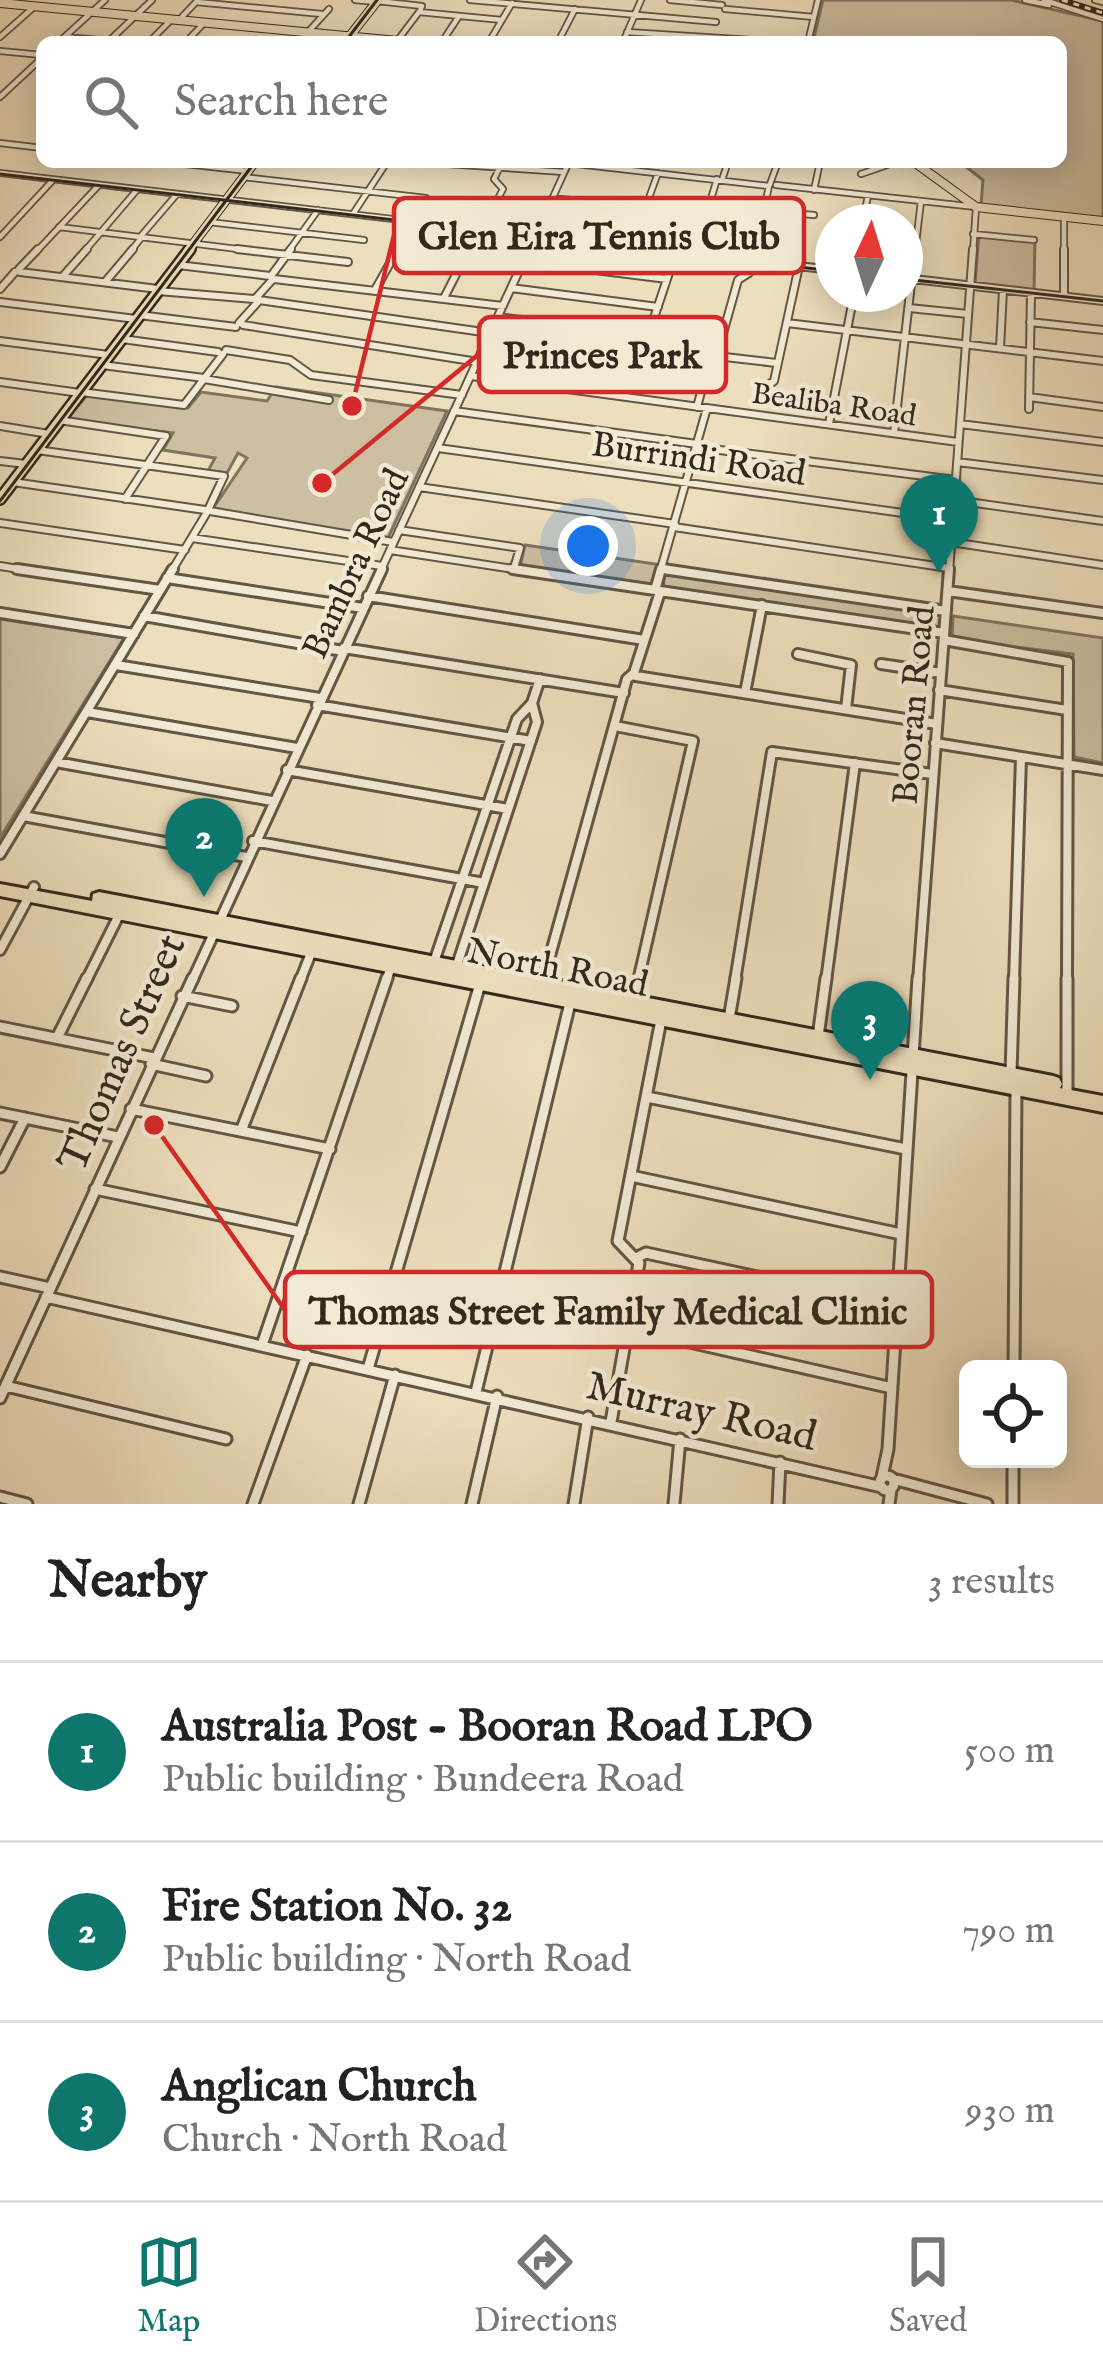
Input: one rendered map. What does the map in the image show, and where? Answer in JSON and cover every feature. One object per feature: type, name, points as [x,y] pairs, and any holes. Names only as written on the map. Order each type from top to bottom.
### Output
[{"type":"highway","name":"North Road","points":[[0,880],[32,891],[314,945],[434,963],[542,990],[570,1002],[661,1019],[820,1037]]},
{"type":"highway","name":"North Road","points":[[0,890],[32,891]]},
{"type":"highway","name":"North Road","points":[[314,945],[480,984],[727,1015],[1103,1104]]},
{"type":"highway","name":"North Road","points":[[1066,1092],[1103,1094]]},
{"type":"main road","points":[[350,36],[377,1]]},
{"type":"main road","points":[[2,5],[331,36]]},
{"type":"main road","points":[[922,168],[976,207],[1103,221]]},
{"type":"main road","points":[[0,499],[249,170]]},
{"type":"street","points":[[65,36],[105,0]]},
{"type":"street","points":[[116,36],[152,0]]},
{"type":"street","points":[[261,8],[268,0]]},
{"type":"street","points":[[305,12],[315,0]]},
{"type":"street","points":[[355,0],[420,5],[401,36]]},
{"type":"street","points":[[470,0],[716,22]]},
{"type":"street","points":[[625,36],[641,0]]},
{"type":"street","points":[[670,0],[814,17]]},
{"type":"street","points":[[809,36],[818,0]]},
{"type":"street","points":[[1024,0],[1044,1],[1103,19]]},
{"type":"street","points":[[156,36],[197,1],[322,14]]},
{"type":"street","points":[[493,36],[512,4]]},
{"type":"street","points":[[0,37],[35,6]]},
{"type":"street","points":[[308,32],[329,8]]},
{"type":"street","points":[[561,36],[574,9]]},
{"type":"street","points":[[419,12],[502,20]]},
{"type":"street","points":[[446,36],[459,16]]},
{"type":"street","points":[[192,36],[205,22]]},
{"type":"street","points":[[275,36],[280,30]]},
{"type":"street","points":[[627,32],[689,36]]},
{"type":"street","points":[[0,51],[36,56]]},
{"type":"street","points":[[2,92],[36,63]]},
{"type":"street","points":[[0,80],[17,82]]},
{"type":"street","points":[[0,143],[36,147]]},
{"type":"street","points":[[353,214],[382,168]]},
{"type":"street","points":[[444,298],[503,189],[494,179],[500,168]]},
{"type":"street","name":"Bambra Road","points":[[214,925],[566,168]]},
{"type":"street","points":[[632,168],[976,207]]},
{"type":"street","points":[[668,174],[670,168]]},
{"type":"street","points":[[694,254],[725,168]]},
{"type":"street","points":[[776,168],[753,261],[738,280],[723,346],[725,357],[776,363]]},
{"type":"street","points":[[814,190],[819,168]]},
{"type":"street","points":[[861,174],[878,168]]},
{"type":"street","points":[[249,170],[426,198],[375,290]]},
{"type":"street","points":[[0,173],[815,268]]},
{"type":"street","points":[[631,247],[658,173]]},
{"type":"street","points":[[0,186],[11,175]]},
{"type":"street","points":[[0,238],[53,179]]},
{"type":"street","points":[[0,290],[97,185]]},
{"type":"street","points":[[63,276],[135,191]]},
{"type":"street","points":[[105,282],[174,195]]},
{"type":"street","points":[[866,204],[868,195]]},
{"type":"street","points":[[552,198],[645,208]]},
{"type":"street","name":"Booran Road","points":[[887,1487],[912,1062],[976,207]]},
{"type":"street","points":[[765,211],[814,215]]},
{"type":"street","points":[[241,325],[315,212]]},
{"type":"street","points":[[1064,217],[1064,296]]},
{"type":"street","points":[[209,222],[364,240]]},
{"type":"street","points":[[59,227],[348,262]]},
{"type":"street","points":[[974,233],[1034,240]]},
{"type":"street","points":[[648,336],[676,252]]},
{"type":"street","points":[[524,261],[668,279]]},
{"type":"street","points":[[176,265],[503,305]]},
{"type":"street","points":[[765,387],[774,383],[800,266]]},
{"type":"street","points":[[20,271],[491,332]]},
{"type":"street","points":[[923,281],[1103,301]]},
{"type":"street","points":[[511,288],[658,307]]},
{"type":"street","points":[[1000,348],[1003,290]]},
{"type":"street","points":[[1029,409],[1030,292]]},
{"type":"street","points":[[0,302],[241,325],[478,361]]},
{"type":"street","points":[[923,309],[968,314]]},
{"type":"street","points":[[829,424],[851,312]]},
{"type":"street","points":[[894,433],[908,312]]},
{"type":"street","points":[[498,317],[723,346]]},
{"type":"street","points":[[1030,322],[1103,330]]},
{"type":"street","points":[[787,323],[1103,361]]},
{"type":"street","points":[[120,339],[290,360],[314,375],[462,394]]},
{"type":"street","points":[[0,340],[117,368],[329,400]]},
{"type":"street","points":[[542,990],[687,483],[702,407],[705,377],[696,364],[702,343]]},
{"type":"street","points":[[0,382],[185,405],[220,352]]},
{"type":"street","points":[[550,355],[671,370]]},
{"type":"street","points":[[597,393],[608,362]]},
{"type":"street","name":"Bealiba Road","points":[[471,377],[958,442]]},
{"type":"street","points":[[1029,397],[1103,406]]},
{"type":"street","points":[[454,411],[956,480]]},
{"type":"street","points":[[59,420],[166,436],[125,499]]},
{"type":"street","points":[[960,423],[1103,442]]},
{"type":"street","points":[[0,426],[50,433]]},
{"type":"street","name":"Burrindi Road","points":[[438,448],[953,520]]},
{"type":"street","points":[[0,854],[226,477],[37,449]]},
{"type":"street","points":[[0,461],[26,464]]},
{"type":"street","points":[[957,461],[1103,480]]},
{"type":"street","points":[[13,482],[514,568],[925,629],[1065,659],[1066,1092]]},
{"type":"street","points":[[419,487],[950,567]]},
{"type":"street","points":[[954,501],[1103,521]]},
{"type":"street","points":[[0,523],[184,550]]},
{"type":"street","points":[[399,530],[520,548],[514,568]]},
{"type":"street","points":[[192,538],[382,566]]},
{"type":"street","points":[[951,543],[1103,565]]},
{"type":"street","points":[[0,566],[160,590]]},
{"type":"street","points":[[664,568],[946,610]]},
{"type":"street","points":[[167,578],[362,608]]},
{"type":"street","points":[[948,590],[1103,613]]},
{"type":"street","points":[[368,597],[644,640]]},
{"type":"street","points":[[745,693],[763,605]]},
{"type":"street","points":[[0,614],[134,634]]},
{"type":"street","points":[[144,616],[540,679],[634,676],[937,723]]},
{"type":"street","points":[[798,654],[851,665],[846,709]]},
{"type":"street","points":[[116,664],[531,741]]},
{"type":"street","points":[[881,664],[940,673]]},
{"type":"street","points":[[434,963],[519,716],[532,703],[540,679]]},
{"type":"street","points":[[939,690],[1067,710]]},
{"type":"street","points":[[456,968],[531,741],[537,718],[532,703]]},
{"type":"street","points":[[87,712],[297,748]]},
{"type":"street","points":[[615,726],[692,740],[633,1003]]},
{"type":"street","points":[[935,743],[1103,770]]},
{"type":"street","points":[[727,1015],[774,751],[932,775]]},
{"type":"street","points":[[1014,1360],[1013,1082],[1021,757]]},
{"type":"street","points":[[56,762],[272,800]]},
{"type":"street","points":[[820,1037],[853,763]]},
{"type":"street","points":[[286,770],[508,809]]},
{"type":"street","points":[[23,816],[246,857]]},
{"type":"street","points":[[253,841],[484,883]]},
{"type":"street","points":[[0,950],[32,891]]},
{"type":"street","points":[[57,1038],[122,908]]},
{"type":"street","name":"Thomas Street","points":[[2,1390],[214,925]]},
{"type":"street","points":[[241,1131],[314,945]]},
{"type":"street","points":[[262,1345],[392,967]]},
{"type":"street","points":[[368,1369],[480,984]]},
{"type":"street","points":[[182,996],[232,1006]]},
{"type":"street","points":[[476,1392],[570,1002]]},
{"type":"street","points":[[638,1257],[618,1244],[661,1019]]},
{"type":"street","points":[[0,1027],[206,1076]]},
{"type":"street","points":[[647,1097],[906,1149]]},
{"type":"street","points":[[131,1109],[330,1149]]},
{"type":"street","points":[[0,1113],[118,1137]]},
{"type":"street","points":[[0,1167],[25,1118]]},
{"type":"street","points":[[631,1176],[901,1234]]},
{"type":"street","points":[[95,1189],[301,1232]]},
{"type":"street","points":[[638,1257],[646,1253],[896,1307]]},
{"type":"street","points":[[611,1422],[638,1257]]},
{"type":"street","name":"Murray Road","points":[[0,1277],[304,1355],[887,1487],[911,1486],[987,1504]]},
{"type":"street","points":[[685,1341],[892,1388]]},
{"type":"street","points":[[253,1504],[304,1355]]},
{"type":"street","points":[[359,1504],[395,1375]]},
{"type":"street","points":[[2,1390],[226,1439]]},
{"type":"street","points":[[472,1504],[497,1396]]},
{"type":"street","points":[[574,1504],[588,1417]]},
{"type":"street","points":[[674,1504],[680,1439]]},
{"type":"street","points":[[778,1504],[780,1462]]},
{"type":"street","points":[[1013,1468],[1013,1504]]},
{"type":"street","points":[[0,1497],[27,1504]]},
{"type":"shaded area","points":[[823,0],[1011,0],[1103,21],[1103,219],[981,205],[983,180],[968,168],[1067,168],[1067,36],[814,36]]},
{"type":"shaded area","points":[[979,233],[1035,239],[1034,291],[975,285]]},
{"type":"shaded area","points":[[276,387],[447,411],[388,538],[212,510],[247,458],[238,453],[227,473],[208,471],[215,458],[163,450],[173,433],[66,420],[87,395],[188,408],[201,392],[267,401]]},
{"type":"shaded area","points":[[525,545],[662,565],[654,586],[520,567]]},
{"type":"shaded area","points":[[665,573],[941,613],[940,628],[669,590],[663,588]]},
{"type":"shaded area","points":[[953,616],[1103,638],[1103,763],[1074,757],[1073,654],[952,639]]},
{"type":"shaded area","points":[[0,619],[124,638],[0,838]]},
{"type":"tram line","points":[[350,36],[377,0]]},
{"type":"tram line","points":[[226,200],[250,168]]},
{"type":"tram line","points":[[0,174],[226,200]]},
{"type":"tram line","points":[[0,501],[226,200]]},
{"type":"tram line","points":[[226,200],[815,269]]},
{"type":"tram line","points":[[923,281],[1103,301]]},
{"type":"railway","points":[[1062,0],[1103,13]]},
{"type":"place","name":"Glen Eira Tennis Club","points":[[352,406]]},
{"type":"place","name":"Princes Park","points":[[322,483]]},
{"type":"place","name":"Australia Post - Booran Road LPO","points":[[939,573]]},
{"type":"place","name":"Fire Station No. 32","points":[[204,897]]},
{"type":"place","name":"Anglican Church","points":[[870,1080]]},
{"type":"place","name":"Thomas Street Family Medical Clinic","points":[[154,1125]]}]
